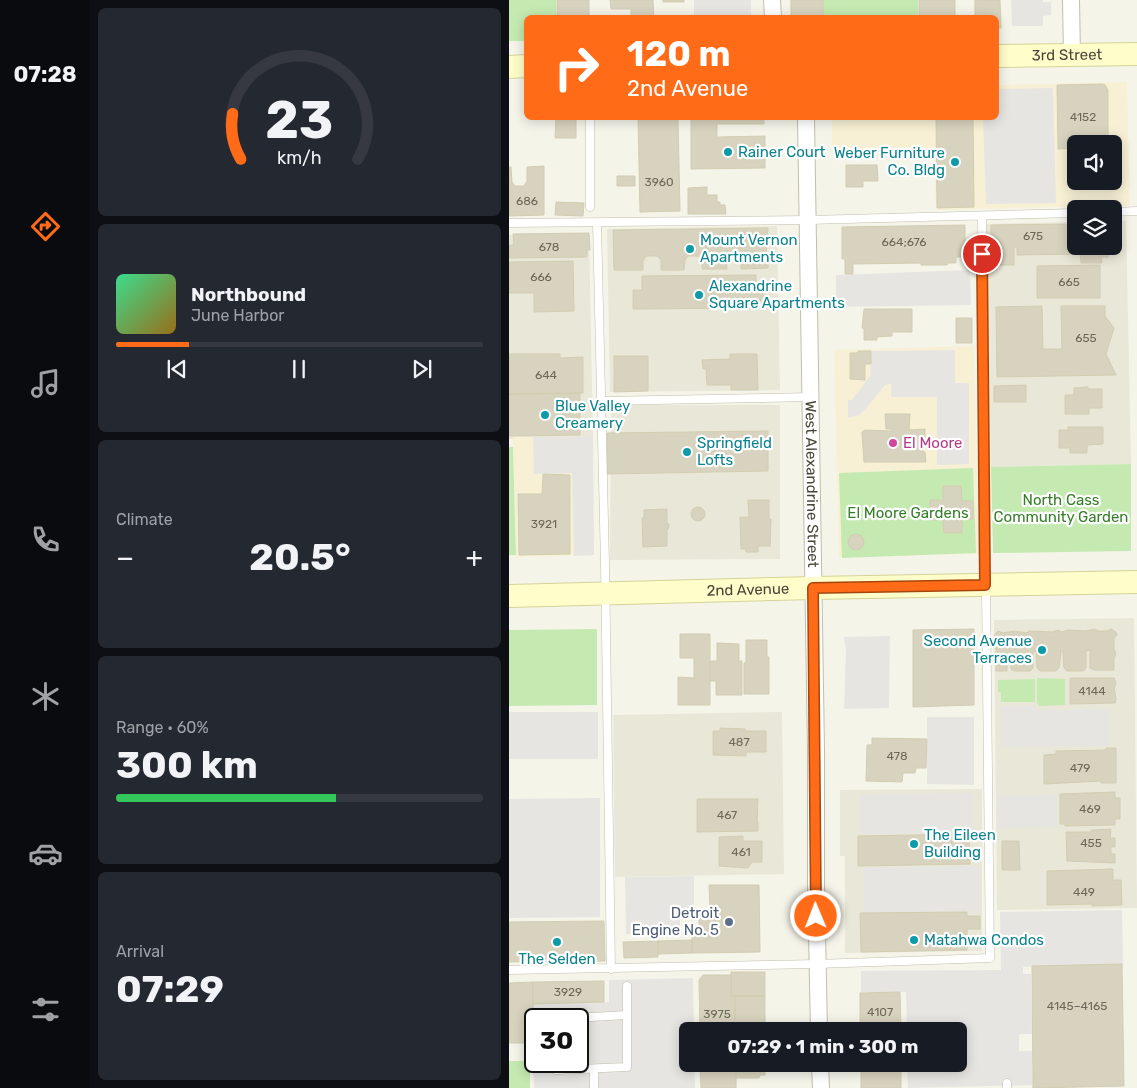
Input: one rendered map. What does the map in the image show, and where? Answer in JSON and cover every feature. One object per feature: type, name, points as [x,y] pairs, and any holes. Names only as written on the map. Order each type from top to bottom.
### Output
[{"type":"street","points":[[772,0],[773,15]]},
{"type":"street","points":[[1071,0],[1072,55]]},
{"type":"street","name":"3rd Street","points":[[999,56],[1137,54]]},
{"type":"street","points":[[509,67],[524,66]]},
{"type":"street","name":"West Alexandrine Street","points":[[806,120],[819,1022]]},
{"type":"street","name":"2nd Avenue","points":[[509,596],[1137,582]]},
{"type":"street","points":[[820,1072],[821,1088]]},
{"type":"lane","points":[[590,120],[590,207]]},
{"type":"lane","points":[[1122,212],[1137,212]]},
{"type":"lane","points":[[509,223],[808,220],[1067,213]]},
{"type":"lane","points":[[509,970],[817,964],[990,958],[982,216]]},
{"type":"lane","points":[[597,223],[606,593],[611,969]]},
{"type":"lane","points":[[601,401],[811,397]]},
{"type":"lane","points":[[589,1070],[627,1068],[627,986]]},
{"type":"lane","points":[[589,1017],[627,1015]]},
{"type":"lane","points":[[594,1070],[594,1088]]},
{"type":"shaded area","points":[[694,0],[751,0],[751,15],[694,15]]},
{"type":"shaded area","points":[[1011,0],[1043,0],[1043,2],[1051,2],[1051,15],[1043,16],[1043,26],[1012,26]]},
{"type":"shaded area","points":[[1127,82],[1130,205],[1122,205],[1122,200],[1067,200],[1067,207],[936,210],[934,148],[832,152],[832,120],[999,120],[999,85]]},
{"type":"shaded area","points":[[1053,88],[1056,203],[986,204],[983,120],[999,120],[999,89]]},
{"type":"shaded area","points":[[1122,221],[1126,221],[1131,464],[991,467],[986,224],[1067,222],[1067,255],[1122,255]]},
{"type":"shaded area","points":[[777,226],[780,390],[610,392],[607,229]]},
{"type":"shaded area","points":[[589,233],[593,437],[509,439],[509,235]]},
{"type":"shaded area","points":[[970,270],[971,305],[836,307],[836,275]]},
{"type":"shaded area","points":[[974,346],[979,554],[839,557],[834,350]]},
{"type":"shaded area","points":[[955,350],[955,383],[969,383],[969,464],[937,465],[937,397],[891,397],[891,384],[885,385],[865,410],[859,415],[848,418],[848,400],[852,400],[870,376],[871,351]]},
{"type":"shaded area","points":[[611,405],[780,405],[780,559],[610,560]]},
{"type":"shaded area","points":[[513,437],[593,437],[594,555],[516,557]]},
{"type":"shaded area","points":[[533,437],[593,437],[594,555],[574,556],[572,473],[534,474]]},
{"type":"shaded area","points":[[1134,618],[1137,908],[997,910],[994,620]]},
{"type":"shaded area","points":[[890,636],[889,708],[844,709],[846,651],[844,637]]},
{"type":"shaded area","points":[[1001,706],[1034,706],[1035,710],[1109,709],[1109,746],[1001,747]]},
{"type":"shaded area","points":[[509,712],[598,712],[598,759],[509,759]]},
{"type":"shaded area","points":[[782,712],[784,874],[615,877],[613,715]]},
{"type":"shaded area","points":[[927,717],[974,717],[974,785],[927,784]]},
{"type":"shaded area","points":[[982,789],[982,951],[845,953],[845,856],[840,856],[840,790]]},
{"type":"shaded area","points":[[974,793],[974,833],[860,834],[860,795]]},
{"type":"shaded area","points":[[1057,795],[1057,827],[998,828],[997,796]]},
{"type":"shaded area","points":[[600,798],[600,917],[509,918],[509,799]]},
{"type":"shaded area","points":[[980,866],[981,911],[864,913],[864,868]]},
{"type":"shaded area","points":[[694,876],[694,911],[680,912],[680,933],[626,934],[625,877]]},
{"type":"shaded area","points":[[1122,910],[1123,966],[1023,967],[1023,974],[1031,974],[1032,1034],[1019,1034],[1019,1051],[1032,1051],[1032,1085],[908,1088],[907,1072],[967,1072],[967,1022],[907,1022],[906,992],[861,992],[861,971],[1001,970],[1000,912]]},
{"type":"shaded area","points":[[693,978],[694,1022],[679,1022],[679,1072],[694,1072],[695,1088],[534,1088],[534,1073],[589,1073],[589,1008],[532,1008],[532,1004],[609,1002],[609,980]]},
{"type":"green space","points":[[509,0],[556,0],[556,15],[524,15],[524,41],[509,41]]},
{"type":"green space","points":[[823,0],[918,0],[918,15],[823,15]]},
{"type":"green space","points":[[509,447],[513,447],[516,555],[509,555]]},
{"type":"green space","name":"North Cass Community Garden","points":[[1131,464],[1131,551],[993,553],[991,467]]},
{"type":"green space","name":"El Moore Gardens","points":[[973,468],[976,553],[842,558],[839,473]]},
{"type":"green space","points":[[597,629],[597,705],[509,706],[509,630]]},
{"type":"green space","points":[[1037,678],[1065,679],[1065,705],[1039,706],[1037,702]]},
{"type":"green space","points":[[1035,679],[1035,702],[1001,702],[1001,692],[998,692],[998,680]]},
{"type":"green space","points":[[509,1061],[524,1061],[524,1073],[530,1073],[530,1088],[509,1088]]},
{"type":"building","points":[[557,0],[589,0],[589,15],[557,15]]},
{"type":"building","points":[[610,0],[653,0],[654,15],[631,15],[631,9],[611,9]]},
{"type":"building","points":[[663,0],[684,0],[684,2],[663,2]]},
{"type":"building","points":[[791,0],[823,0],[823,15],[791,15]]},
{"type":"building","points":[[919,0],[955,0],[955,15],[919,15]]},
{"type":"building","points":[[975,0],[1000,0],[1001,28],[999,28],[999,15],[975,15]]},
{"type":"building","points":[[1057,85],[1105,85],[1108,90],[1108,135],[1067,135],[1067,148],[1058,149]]},
{"type":"building","points":[[556,120],[576,120],[576,138],[555,138]]},
{"type":"building","points":[[638,120],[678,120],[680,211],[640,212]]},
{"type":"building","name":"Rainer Court","points":[[691,120],[764,120],[764,124],[717,124],[717,137],[765,136],[765,168],[691,169]]},
{"type":"building","name":"Weber Furniture Co. Bldg","points":[[936,120],[973,120],[974,207],[937,208]]},
{"type":"building","points":[[846,165],[877,165],[878,181],[863,181],[863,187],[846,187]]},
{"type":"building","points":[[544,166],[544,215],[509,216],[509,167],[511,167],[512,182],[515,186],[524,186],[527,181],[527,167]]},
{"type":"building","points":[[617,176],[635,176],[635,186],[617,186]]},
{"type":"building","points":[[707,187],[707,195],[717,195],[717,202],[720,202],[720,205],[725,205],[726,214],[688,214],[688,188]]},
{"type":"building","points":[[556,202],[584,203],[583,216],[555,215]]},
{"type":"building","points":[[1067,224],[1067,254],[1017,255],[1017,247],[1014,247],[1014,265],[991,265],[991,225]]},
{"type":"building","points":[[965,225],[965,257],[956,257],[956,263],[948,263],[947,265],[921,265],[921,263],[853,264],[853,274],[845,274],[845,259],[842,259],[842,227]]},
{"type":"building","name":"Mount Vernon Apartments","points":[[768,228],[766,255],[768,257],[768,268],[741,269],[741,258],[738,255],[730,255],[726,259],[727,269],[702,269],[702,260],[698,256],[688,256],[685,260],[684,270],[661,270],[661,260],[657,256],[646,256],[643,261],[643,270],[614,270],[613,230]]},
{"type":"building","points":[[589,233],[590,250],[587,250],[587,257],[509,258],[509,245],[514,245],[513,234]]},
{"type":"building","points":[[1081,255],[1108,255],[1108,257],[1101,257],[1102,263],[1081,263]]},
{"type":"building","points":[[573,261],[574,311],[534,312],[534,293],[509,293],[509,262]]},
{"type":"building","points":[[1100,265],[1100,298],[1037,298],[1037,266]]},
{"type":"building","name":"Alexandrine Square Apartments","points":[[756,275],[756,283],[764,282],[764,301],[756,301],[756,308],[633,309],[633,290],[642,290],[642,276]]},
{"type":"building","points":[[1042,306],[1043,349],[1062,349],[1061,306],[1105,306],[1105,316],[1114,328],[1106,354],[1116,375],[997,377],[996,307]]},
{"type":"building","points":[[864,309],[912,309],[912,332],[892,332],[892,336],[877,337],[877,340],[864,340],[864,329],[862,328]]},
{"type":"building","points":[[956,318],[972,318],[972,343],[956,343]]},
{"type":"building","points":[[858,351],[871,351],[871,364],[865,364],[865,380],[850,379],[850,353],[858,353]]},
{"type":"building","points":[[509,354],[560,354],[560,358],[583,357],[583,393],[509,394]]},
{"type":"building","points":[[730,354],[757,354],[758,390],[731,390],[731,385],[707,385],[706,369],[703,369],[702,360],[730,359]]},
{"type":"building","points":[[614,356],[648,356],[648,391],[614,392]]},
{"type":"building","points":[[1026,385],[1026,402],[994,402],[994,386]]},
{"type":"building","points":[[1088,387],[1088,389],[1102,389],[1102,408],[1089,408],[1089,414],[1065,414],[1065,395],[1074,395],[1074,388]]},
{"type":"building","name":"Blue Valley Creamery","points":[[580,393],[580,435],[509,436],[509,394]]},
{"type":"building","name":"El Moore","points":[[885,414],[910,414],[909,430],[925,429],[923,452],[925,452],[926,462],[864,462],[862,432],[865,430],[892,431],[892,429],[886,429]]},
{"type":"building","points":[[1068,427],[1103,427],[1103,444],[1087,445],[1087,453],[1070,453],[1070,448],[1059,448],[1059,430],[1068,430]]},
{"type":"building","name":"Springfield Lofts","points":[[768,431],[768,471],[607,474],[607,433]]},
{"type":"building","points":[[543,474],[570,475],[570,554],[519,555],[518,494],[542,494]]},
{"type":"building","points":[[943,486],[961,486],[962,501],[973,501],[973,519],[962,519],[962,533],[944,533],[943,520],[930,520],[930,500],[943,500]]},
{"type":"building","points":[[748,500],[769,500],[769,519],[771,519],[770,546],[758,546],[758,552],[746,552],[746,549],[741,549],[740,517],[749,517]]},
{"type":"building","points":[[695,507],[701,507],[705,514],[701,521],[695,521],[691,517],[691,511]]},
{"type":"building","points":[[667,509],[669,528],[667,530],[667,546],[643,547],[642,518],[644,518],[644,510]]},
{"type":"building","points":[[853,534],[859,534],[864,539],[862,548],[853,550],[848,545],[848,539]]},
{"type":"building","points":[[974,629],[974,705],[913,707],[913,630]]},
{"type":"building","name":"Second Avenue Terraces","points":[[1095,629],[1107,631],[1111,629],[1116,632],[1117,635],[1114,638],[1116,654],[1114,670],[1094,670],[1090,668],[1090,650],[1086,651],[1086,668],[1083,671],[1067,671],[1064,668],[1063,652],[1061,650],[1059,668],[1056,671],[1040,671],[1037,668],[1036,651],[1033,652],[1033,668],[1030,671],[1014,671],[1011,669],[1010,651],[1007,653],[1007,671],[996,671],[995,646],[997,640],[994,635],[998,631],[1003,633],[1015,631],[1027,633],[1029,631],[1053,632],[1057,630],[1062,632]]},
{"type":"building","points":[[680,634],[710,634],[710,705],[678,705],[678,677],[694,678],[694,658],[680,658]]},
{"type":"building","points":[[746,640],[767,640],[769,694],[744,694]]},
{"type":"building","points":[[717,643],[739,644],[739,661],[742,661],[742,695],[716,695],[716,681],[710,681],[710,661],[717,661]]},
{"type":"building","name":"Second Avenue Terraces","points":[[1070,678],[1114,678],[1116,683],[1114,688],[1115,703],[1070,704]]},
{"type":"building","points":[[720,728],[766,731],[766,752],[746,752],[746,756],[713,755],[713,731],[720,731]]},
{"type":"building","points":[[872,738],[927,739],[926,768],[916,768],[915,773],[903,773],[902,782],[866,781],[867,745],[872,745]]},
{"type":"building","points":[[1106,748],[1116,748],[1116,783],[1101,783],[1101,781],[1044,784],[1044,755],[1056,754],[1056,751],[1106,750]]},
{"type":"building","points":[[1115,792],[1115,798],[1120,798],[1120,819],[1115,819],[1115,825],[1065,826],[1065,824],[1060,824],[1060,794]]},
{"type":"building","points":[[697,799],[758,799],[758,831],[697,832]]},
{"type":"building","points":[[1111,829],[1110,838],[1115,838],[1115,847],[1111,847],[1111,854],[1115,854],[1115,863],[1067,861],[1066,832],[1091,832],[1091,830]]},
{"type":"building","name":"The Eileen Building","points":[[969,834],[970,864],[858,866],[858,836]]},
{"type":"building","points":[[743,836],[743,841],[762,841],[762,862],[752,862],[748,868],[719,866],[719,837]]},
{"type":"building","points":[[1002,841],[1019,841],[1020,870],[1002,870]]},
{"type":"building","points":[[1113,869],[1113,880],[1121,880],[1122,905],[1047,905],[1047,871]]},
{"type":"building","name":"Detroit Engine No. 5","points":[[709,885],[759,885],[760,952],[692,953],[692,934],[699,934],[699,910],[710,910]]},
{"type":"building","name":"Matahwa Condos","points":[[967,912],[967,916],[980,916],[980,929],[967,929],[967,950],[861,952],[860,913]]},
{"type":"building","name":"The Selden","points":[[604,921],[605,961],[509,962],[509,922]]},
{"type":"building","points":[[692,940],[692,953],[658,954],[658,941]]},
{"type":"building","points":[[658,941],[658,957],[624,958],[623,942]]},
{"type":"building","points":[[1122,964],[1124,1086],[1033,1088],[1032,966]]},
{"type":"building","points":[[731,972],[765,972],[765,996],[731,996]]},
{"type":"building","points":[[703,975],[731,975],[731,996],[735,996],[735,1022],[700,1022],[699,980]]},
{"type":"building","points":[[604,981],[604,1002],[533,1004],[533,982]]},
{"type":"building","points":[[533,982],[533,1008],[524,1008],[524,1043],[509,1043],[509,983]]},
{"type":"building","points":[[900,992],[901,1022],[860,1022],[860,993]]},
{"type":"building","points":[[735,996],[765,996],[765,1022],[735,1022]]},
{"type":"building","points":[[700,1072],[736,1072],[736,1088],[701,1088]]},
{"type":"building","points":[[736,1072],[765,1072],[765,1075],[760,1075],[759,1078],[736,1078]]},
{"type":"building","points":[[861,1072],[901,1072],[901,1088],[861,1088]]},
{"type":"place","name":"Rainer Court","points":[[728,152]]},
{"type":"place","name":"Weber Furniture Co. Bldg","points":[[955,162]]},
{"type":"place","name":"Mount Vernon Apartments","points":[[690,249]]},
{"type":"place","name":"Alexandrine Square Apartments","points":[[699,295]]},
{"type":"place","name":"Blue Valley Creamery","points":[[545,415]]},
{"type":"place","name":"El Moore","points":[[893,443]]},
{"type":"place","name":"Springfield Lofts","points":[[687,452]]},
{"type":"place","name":"Second Avenue Terraces","points":[[1042,650]]},
{"type":"place","name":"The Eileen Building","points":[[914,844]]},
{"type":"place","name":"Detroit Engine No. 5","points":[[729,922]]},
{"type":"place","name":"Matahwa Condos","points":[[914,940]]},
{"type":"place","name":"The Selden","points":[[557,942]]},
{"type":"route","points":[[816,916],[816,750],[813,588],[985,585],[982,254]]}]
